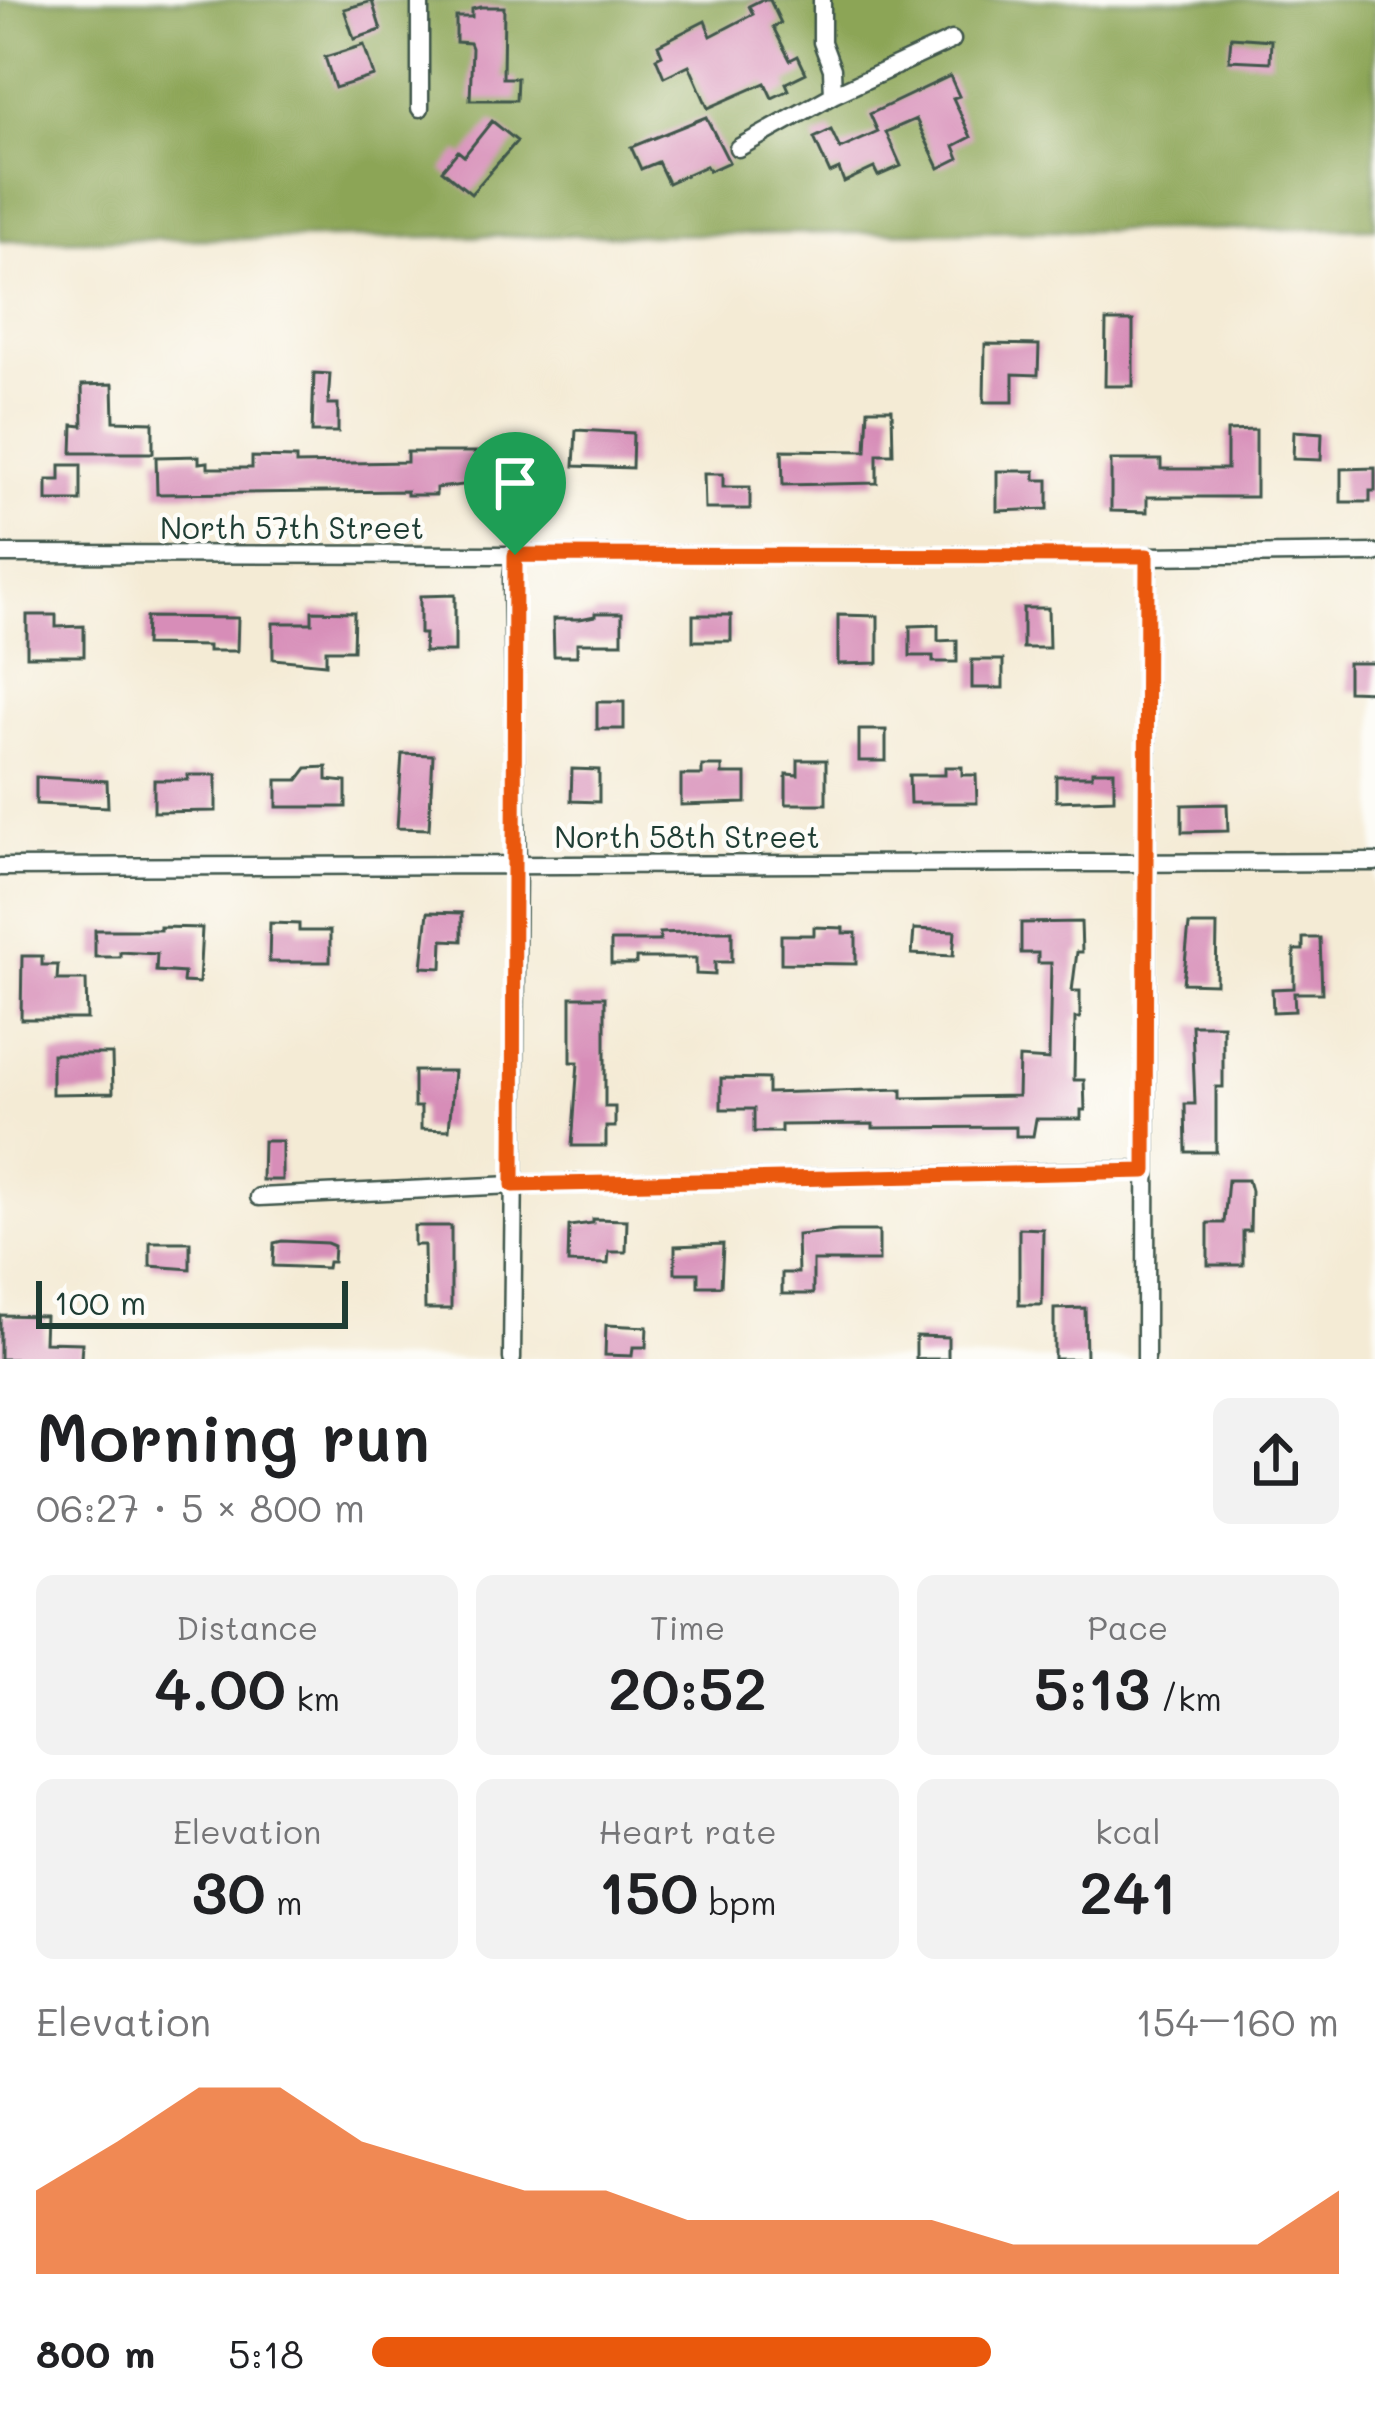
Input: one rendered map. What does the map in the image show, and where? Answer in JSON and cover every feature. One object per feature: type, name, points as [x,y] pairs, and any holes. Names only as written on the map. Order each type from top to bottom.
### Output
[{"type":"street","points":[[420,0],[420,108]]},
{"type":"street","points":[[822,0],[822,42],[832,69],[833,95]]},
{"type":"street","points":[[738,148],[833,95],[952,40]]},
{"type":"street","name":"North 57th Street","points":[[0,554],[1375,553]]},
{"type":"street","points":[[512,1359],[515,555]]},
{"type":"street","points":[[1145,1359],[1147,556]]},
{"type":"street","name":"North 58th Street","points":[[0,867],[1375,862]]},
{"type":"street","points":[[259,1197],[513,1185],[1145,1171]]},
{"type":"green space","points":[[0,0],[1375,0],[1375,228],[0,241]]},
{"type":"building","points":[[770,0],[781,23],[773,27],[790,60],[798,56],[806,73],[786,83],[789,90],[772,98],[765,83],[708,108],[689,65],[664,77],[656,58],[662,55],[658,45],[705,21],[711,36],[753,14],[749,6]]},
{"type":"building","points":[[372,1],[381,30],[354,39],[344,9]]},
{"type":"building","points":[[504,7],[503,78],[517,78],[516,100],[470,100],[472,48],[470,43],[456,42],[456,17],[472,17],[472,9]]},
{"type":"building","points":[[1231,37],[1271,40],[1270,62],[1229,60]]},
{"type":"building","points":[[364,45],[374,76],[335,88],[325,57]]},
{"type":"building","points":[[950,76],[959,96],[953,98],[971,137],[954,146],[959,158],[939,168],[916,119],[886,132],[901,166],[878,176],[874,168],[844,182],[839,169],[830,173],[814,138],[831,130],[840,149],[878,132],[870,114]]},
{"type":"building","points":[[706,117],[729,162],[709,171],[706,166],[668,183],[658,162],[641,169],[631,147]]},
{"type":"building","points":[[492,121],[517,141],[471,194],[442,170],[458,151],[464,156]]},
{"type":"building","points":[[1106,321],[1133,321],[1133,386],[1105,386]]},
{"type":"building","points":[[985,344],[1039,345],[1038,375],[1013,374],[1013,402],[984,402]]},
{"type":"building","points":[[314,373],[330,374],[328,404],[338,404],[338,432],[312,432]]},
{"type":"building","points":[[113,384],[114,421],[153,422],[153,453],[72,453],[73,425],[83,426],[82,385]]},
{"type":"building","points":[[868,409],[892,409],[893,454],[877,454],[877,483],[783,485],[782,450],[866,451]]},
{"type":"building","points":[[576,430],[633,433],[632,468],[574,466]]},
{"type":"building","points":[[1256,430],[1256,497],[1147,497],[1147,512],[1111,511],[1111,460],[1161,460],[1161,469],[1227,469],[1227,431]]},
{"type":"building","points":[[1294,431],[1322,433],[1321,460],[1293,459]]},
{"type":"building","points":[[407,452],[481,452],[481,483],[436,488],[436,495],[407,495],[407,491],[157,494],[156,457],[199,456],[199,463],[208,462],[208,468],[252,468],[252,457],[296,458],[296,464],[407,462]]},
{"type":"building","points":[[60,465],[81,465],[81,501],[47,501],[47,480],[60,480]]},
{"type":"building","points":[[1375,468],[1370,502],[1341,502],[1341,469]]},
{"type":"building","points":[[997,471],[1035,471],[1035,480],[1048,480],[1048,509],[997,511]]},
{"type":"building","points":[[704,474],[723,474],[723,487],[750,487],[750,509],[705,509]]},
{"type":"building","points":[[455,595],[455,652],[424,652],[420,596]]},
{"type":"building","points":[[1023,608],[1048,608],[1049,648],[1023,648]]},
{"type":"building","points":[[312,611],[354,612],[353,650],[326,650],[326,664],[273,659],[273,623],[312,623]]},
{"type":"building","points":[[595,613],[622,613],[622,643],[577,643],[577,656],[554,656],[553,619],[580,619]]},
{"type":"building","points":[[27,615],[56,615],[56,627],[84,626],[84,656],[27,656]]},
{"type":"building","points":[[693,615],[731,615],[731,641],[693,641]]},
{"type":"building","points":[[838,615],[878,616],[878,663],[838,664]]},
{"type":"building","points":[[146,617],[238,618],[237,651],[145,645]]},
{"type":"building","points":[[938,625],[938,641],[957,640],[957,662],[910,656],[910,626]]},
{"type":"building","points":[[972,660],[1003,660],[1003,688],[972,688]]},
{"type":"building","points":[[1348,663],[1375,663],[1375,692],[1348,691]]},
{"type":"building","points":[[597,702],[624,702],[624,729],[597,729]]},
{"type":"building","points":[[859,730],[886,730],[886,761],[859,761]]},
{"type":"building","points":[[402,754],[433,755],[429,829],[397,828]]},
{"type":"building","points":[[798,760],[826,760],[826,804],[786,804],[786,774],[798,775]]},
{"type":"building","points":[[702,766],[722,766],[722,774],[746,774],[746,803],[681,805],[681,775],[702,775]]},
{"type":"building","points":[[327,767],[327,780],[346,782],[346,807],[277,807],[277,780],[298,780],[307,768]]},
{"type":"building","points":[[945,767],[962,767],[962,775],[976,775],[977,803],[910,803],[909,775],[945,775]]},
{"type":"building","points":[[572,769],[599,770],[599,802],[571,801]]},
{"type":"building","points":[[1092,771],[1114,771],[1114,799],[1056,801],[1056,776],[1092,776]]},
{"type":"building","points":[[188,775],[216,775],[216,811],[154,812],[154,780],[188,780]]},
{"type":"building","points":[[36,777],[107,781],[108,807],[36,804]]},
{"type":"building","points":[[1227,804],[1228,831],[1182,832],[1182,805]]},
{"type":"building","points":[[428,912],[462,913],[462,941],[443,940],[442,968],[422,967]]},
{"type":"building","points":[[1081,922],[1082,952],[1077,952],[1072,991],[1080,991],[1074,1080],[1084,1080],[1081,1119],[1036,1119],[1033,1136],[1016,1136],[1016,1127],[873,1128],[873,1124],[781,1125],[781,1132],[754,1132],[754,1109],[721,1109],[721,1078],[768,1079],[768,1093],[902,1089],[902,1098],[1018,1096],[1019,1058],[1049,1060],[1051,963],[1038,963],[1038,953],[1021,953],[1021,923]]},
{"type":"building","points":[[270,923],[299,924],[299,931],[330,931],[330,962],[269,962]]},
{"type":"building","points":[[1189,925],[1217,925],[1216,984],[1183,983]]},
{"type":"building","points":[[814,927],[856,933],[856,964],[781,963],[781,935],[814,935]]},
{"type":"building","points":[[202,928],[199,983],[183,982],[184,973],[156,971],[157,954],[120,952],[120,957],[95,957],[95,930]]},
{"type":"building","points":[[914,929],[955,931],[953,956],[912,954]]},
{"type":"building","points":[[732,931],[732,962],[715,962],[715,975],[696,974],[696,958],[636,958],[636,964],[611,964],[611,941],[660,941],[660,933]]},
{"type":"building","points":[[1303,938],[1320,938],[1322,993],[1294,993],[1295,1011],[1273,1012],[1272,989],[1294,988],[1294,950],[1303,950]]},
{"type":"building","points":[[22,956],[42,956],[42,965],[58,965],[57,980],[86,980],[87,1019],[21,1019]]},
{"type":"building","points":[[571,997],[605,997],[605,1107],[615,1107],[615,1127],[606,1127],[606,1146],[572,1146],[578,1062],[571,1062]]},
{"type":"building","points":[[1192,1025],[1223,1025],[1216,1152],[1186,1152],[1185,1104],[1195,1104]]},
{"type":"building","points":[[52,1054],[112,1054],[113,1093],[52,1094]]},
{"type":"building","points":[[414,1071],[454,1071],[449,1130],[421,1129],[421,1107],[414,1107]]},
{"type":"building","points":[[263,1141],[282,1141],[282,1180],[262,1180]]},
{"type":"building","points":[[1228,1180],[1248,1180],[1251,1191],[1250,1231],[1243,1231],[1243,1265],[1208,1265],[1208,1223],[1224,1223]]},
{"type":"building","points":[[593,1219],[627,1220],[626,1252],[609,1252],[608,1264],[568,1263],[569,1226],[593,1223]]},
{"type":"building","points":[[414,1226],[451,1226],[451,1309],[425,1309],[424,1245],[414,1245]]},
{"type":"building","points":[[1019,1228],[1043,1229],[1042,1305],[1019,1305]]},
{"type":"building","points":[[879,1231],[879,1261],[813,1261],[813,1294],[782,1294],[782,1273],[798,1273],[797,1235]]},
{"type":"building","points":[[150,1242],[190,1242],[190,1269],[150,1266]]},
{"type":"building","points":[[274,1243],[327,1243],[334,1246],[333,1262],[327,1268],[273,1266]]},
{"type":"building","points":[[723,1244],[721,1286],[698,1286],[698,1273],[675,1273],[675,1246]]},
{"type":"building","points":[[1085,1308],[1086,1359],[1054,1359],[1054,1309]]},
{"type":"building","points":[[0,1315],[45,1316],[44,1342],[82,1343],[81,1359],[0,1359]]},
{"type":"building","points":[[606,1325],[647,1327],[646,1347],[633,1347],[632,1356],[605,1355]]},
{"type":"building","points":[[916,1336],[948,1337],[948,1359],[916,1359]]},
{"type":"route","points":[[515,555],[1147,556],[1145,1171],[513,1185],[515,555]]}]
